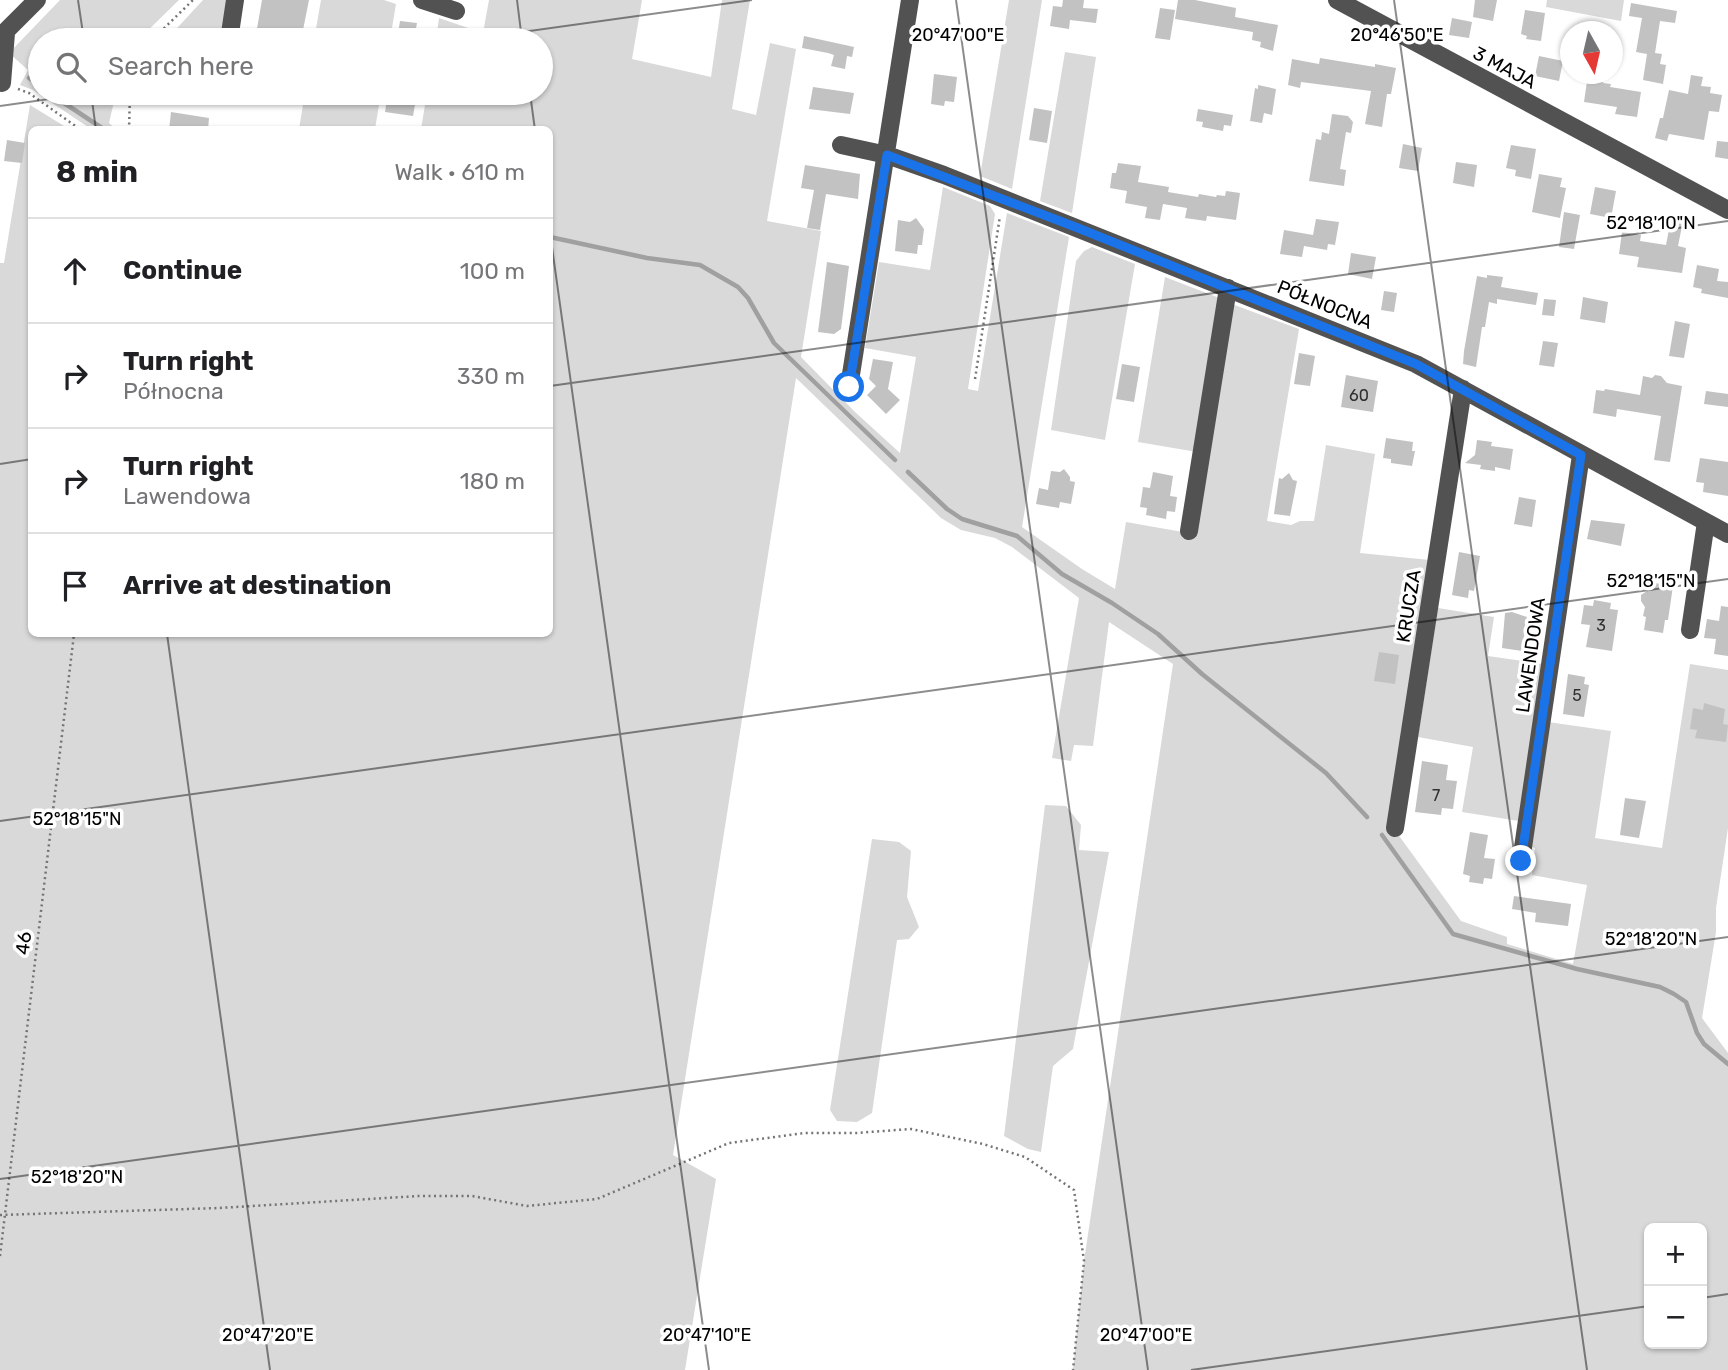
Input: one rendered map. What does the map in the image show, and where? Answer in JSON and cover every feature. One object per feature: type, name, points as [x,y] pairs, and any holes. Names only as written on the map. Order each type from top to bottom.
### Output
[{"type":"street","points":[[2,83],[3,35],[37,0]]},
{"type":"street","points":[[231,28],[235,0]]},
{"type":"street","points":[[422,0],[456,11]]},
{"type":"street","points":[[849,387],[910,0]]},
{"type":"street","name":"3 MAJA","points":[[1337,0],[1728,210]]},
{"type":"street","name":"PÓŁNOCNA","points":[[841,145],[887,155],[1003,199],[1416,364],[1728,534]]},
{"type":"street","points":[[1189,531],[1228,288]]},
{"type":"street","name":"KRUCZA","points":[[1395,828],[1463,389]]},
{"type":"street","name":"LAWENDOWA","points":[[1521,861],[1581,455]]},
{"type":"street","points":[[1690,630],[1706,523]]},
{"type":"path","points":[[164,28],[193,0]]},
{"type":"path","points":[[2,83],[28,93]]},
{"type":"path","points":[[46,105],[76,126]]},
{"type":"path","points":[[129,126],[130,105]]},
{"type":"path","points":[[975,379],[1003,199]]},
{"type":"path","name":"46","points":[[0,1256],[74,637]]},
{"type":"path","points":[[0,1215],[219,1208],[419,1196],[472,1196],[527,1206],[597,1199],[729,1143],[806,1133],[911,1129],[983,1144],[1025,1157],[1074,1190],[1084,1261],[1073,1370]]},
{"type":"shaded area","points":[[60,0],[179,0],[150,28],[33,28]]},
{"type":"shaded area","points":[[203,0],[229,0],[226,28],[177,28]]},
{"type":"shaded area","points":[[321,0],[384,0],[396,4],[392,28],[316,28]]},
{"type":"shaded area","points":[[489,0],[642,0],[632,59],[711,77],[722,0],[750,0],[732,109],[756,115],[770,43],[796,49],[767,221],[821,231],[801,357],[900,453],[916,357],[865,348],[879,262],[930,270],[943,187],[990,206],[995,214],[968,389],[978,391],[1007,213],[1069,237],[1022,527],[1115,589],[1126,522],[1194,534],[1232,304],[1299,329],[1267,521],[1291,525],[1300,521],[1314,521],[1326,445],[1375,454],[1360,553],[1430,560],[1389,822],[1461,921],[1507,937],[1507,944],[1573,964],[1587,885],[1532,875],[1535,848],[1529,846],[1548,722],[1611,731],[1595,838],[1662,848],[1690,664],[1728,670],[1728,828],[1716,908],[1716,932],[1702,1018],[1728,1053],[1728,1370],[1073,1370],[1084,1261],[1173,664],[1109,622],[1093,746],[1074,745],[1071,761],[1052,758],[1079,598],[1012,547],[995,538],[961,530],[941,518],[796,378],[673,1155],[716,1179],[685,1370],[0,1370],[0,263],[4,263],[30,105],[64,126],[28,126],[28,637],[553,637],[553,126],[422,126],[425,105],[553,105],[553,28],[484,28]]},
{"type":"shaded area","points":[[1009,0],[1042,0],[1012,189],[980,176]]},
{"type":"shaded area","points":[[1547,0],[1624,0],[1621,21],[1546,7]]},
{"type":"shaded area","points":[[439,18],[468,28],[438,28]]},
{"type":"shaded area","points":[[28,33],[28,70],[9,53]]},
{"type":"shaded area","points":[[1065,52],[1096,57],[1072,213],[1040,201]]},
{"type":"shaded area","points":[[28,70],[28,88],[20,85]]},
{"type":"shaded area","points":[[55,105],[113,105],[109,123],[112,126],[87,126]]},
{"type":"shaded area","points":[[303,105],[379,105],[376,126],[300,126]]},
{"type":"shaded area","points":[[1092,247],[1135,264],[1105,440],[1051,430],[1076,261],[1084,251]]},
{"type":"shaded area","points":[[1165,277],[1222,299],[1197,452],[1138,442]]},
{"type":"shaded area","points":[[1438,608],[1494,617],[1488,656],[1543,664],[1519,821],[1462,812],[1473,747],[1418,737]]},
{"type":"shaded area","points":[[1045,805],[1066,806],[1081,825],[1079,850],[1109,852],[1073,1049],[1053,1066],[1041,1152],[1028,1149],[1004,1136]]},
{"type":"shaded area","points":[[872,839],[899,842],[911,851],[907,897],[919,927],[909,939],[897,940],[872,1113],[857,1122],[837,1121],[830,1110]]},
{"type":"building","points":[[262,0],[309,0],[303,28],[257,28]]},
{"type":"building","points":[[1063,0],[1084,0],[1083,8],[1098,9],[1096,23],[1070,20],[1069,29],[1050,26],[1053,6],[1062,7]]},
{"type":"building","points":[[1178,0],[1195,0],[1236,8],[1235,17],[1278,25],[1273,51],[1260,47],[1261,42],[1252,40],[1253,32],[1175,19]]},
{"type":"building","points":[[1475,0],[1497,0],[1493,21],[1473,17]]},
{"type":"building","points":[[1631,3],[1677,11],[1675,23],[1660,21],[1655,53],[1662,54],[1660,64],[1666,65],[1663,84],[1643,80],[1647,54],[1636,52],[1642,18],[1629,16]]},
{"type":"building","points":[[1160,8],[1175,10],[1170,40],[1155,38]]},
{"type":"building","points":[[1525,10],[1545,13],[1541,41],[1526,39],[1527,36],[1521,34]]},
{"type":"building","points":[[1452,18],[1472,22],[1469,38],[1449,35]]},
{"type":"building","points":[[400,21],[417,23],[416,28],[399,28]]},
{"type":"building","points":[[804,36],[854,47],[852,57],[847,56],[845,69],[831,66],[834,55],[802,48]]},
{"type":"building","points":[[1539,56],[1560,60],[1559,81],[1535,76]]},
{"type":"building","points":[[1320,58],[1396,68],[1391,94],[1387,94],[1382,127],[1365,124],[1371,91],[1301,82],[1300,88],[1288,85],[1292,59],[1319,64]]},
{"type":"building","points":[[934,74],[957,77],[954,102],[945,101],[944,106],[931,104]]},
{"type":"building","points":[[1691,75],[1703,77],[1701,86],[1711,87],[1710,93],[1722,95],[1719,112],[1709,111],[1704,140],[1669,134],[1667,141],[1655,138],[1669,90],[1688,94]]},
{"type":"building","points":[[1587,84],[1611,84],[1610,87],[1641,92],[1637,117],[1615,114],[1617,107],[1584,102]]},
{"type":"building","points":[[1258,85],[1276,89],[1272,115],[1264,113],[1262,123],[1250,121],[1255,88],[1258,89]]},
{"type":"building","points":[[813,87],[854,93],[850,114],[809,109]]},
{"type":"building","points":[[386,105],[415,105],[413,116],[385,112]]},
{"type":"building","points":[[1034,108],[1052,111],[1047,143],[1029,140]]},
{"type":"building","points":[[1198,109],[1233,115],[1231,126],[1224,125],[1223,131],[1202,127],[1203,122],[1196,121]]},
{"type":"building","points":[[171,112],[209,118],[208,126],[169,126]]},
{"type":"building","points":[[1332,114],[1348,116],[1353,122],[1351,133],[1346,132],[1340,169],[1346,170],[1344,186],[1309,181],[1316,139],[1321,140],[1322,132],[1329,134]]},
{"type":"building","points":[[7,140],[25,143],[22,163],[4,161]]},
{"type":"building","points":[[1717,141],[1728,142],[1728,159],[1715,157]]},
{"type":"building","points":[[1403,144],[1422,148],[1418,171],[1399,168]]},
{"type":"building","points":[[1511,145],[1536,149],[1531,179],[1515,176],[1516,170],[1506,168]]},
{"type":"building","points":[[1456,162],[1477,165],[1474,187],[1453,183]]},
{"type":"building","points":[[1118,163],[1141,166],[1138,182],[1169,187],[1168,192],[1198,197],[1199,194],[1225,196],[1226,191],[1240,193],[1236,220],[1207,216],[1206,221],[1185,218],[1187,208],[1163,204],[1160,220],[1145,218],[1147,207],[1125,203],[1127,191],[1110,188],[1112,173],[1116,173]]},
{"type":"building","points":[[805,165],[860,174],[858,199],[826,194],[820,230],[807,228],[814,190],[801,188]]},
{"type":"building","points":[[1539,174],[1562,178],[1560,187],[1566,188],[1560,218],[1532,212]]},
{"type":"building","points":[[1595,187],[1616,191],[1611,218],[1590,214]]},
{"type":"building","points":[[1564,212],[1580,215],[1574,249],[1559,247]]},
{"type":"building","points":[[1672,214],[1684,216],[1678,246],[1686,248],[1682,273],[1637,267],[1639,257],[1619,254],[1622,232],[1641,235],[1640,241],[1666,245]]},
{"type":"building","points":[[916,218],[924,229],[922,245],[918,245],[917,254],[895,251],[898,220],[910,222]]},
{"type":"building","points":[[1316,219],[1339,222],[1335,245],[1328,244],[1327,250],[1304,246],[1302,257],[1280,254],[1284,230],[1313,235]]},
{"type":"building","points":[[1351,253],[1376,257],[1372,279],[1348,274]]},
{"type":"building","points":[[827,262],[849,266],[841,329],[834,334],[818,332]]},
{"type":"building","points":[[1697,265],[1719,269],[1717,281],[1728,282],[1728,298],[1701,293],[1702,289],[1693,287]]},
{"type":"building","points":[[1487,275],[1503,277],[1501,287],[1538,293],[1536,305],[1497,299],[1497,304],[1489,302],[1476,367],[1463,364],[1464,351],[1477,276],[1487,278]]},
{"type":"building","points":[[1384,291],[1397,293],[1394,312],[1381,310]]},
{"type":"building","points":[[1583,297],[1608,302],[1605,323],[1580,319]]},
{"type":"building","points":[[1544,299],[1556,300],[1554,316],[1542,315]]},
{"type":"building","points":[[1675,321],[1690,324],[1684,358],[1669,356]]},
{"type":"building","points":[[1543,341],[1558,343],[1554,367],[1539,365]]},
{"type":"building","points":[[1299,353],[1315,356],[1310,386],[1294,384]]},
{"type":"building","points":[[873,359],[893,362],[888,389],[900,400],[886,414],[867,395],[876,386],[869,379]]},
{"type":"building","points":[[1122,364],[1140,367],[1134,402],[1116,399]]},
{"type":"building","points":[[1346,375],[1378,381],[1373,412],[1341,407]]},
{"type":"building","points":[[1655,375],[1661,376],[1667,383],[1682,386],[1670,462],[1654,460],[1661,416],[1617,409],[1616,417],[1593,413],[1596,390],[1640,395],[1643,376],[1652,378]]},
{"type":"building","points":[[1706,391],[1728,394],[1728,407],[1704,404]]},
{"type":"building","points":[[1386,438],[1413,442],[1412,451],[1415,451],[1412,466],[1391,463],[1391,459],[1383,458]]},
{"type":"building","points":[[1477,440],[1492,442],[1491,446],[1513,449],[1510,470],[1495,467],[1495,471],[1480,469],[1481,465],[1465,463],[1475,455]]},
{"type":"building","points":[[1700,458],[1728,462],[1728,496],[1703,492],[1704,483],[1696,482]]},
{"type":"building","points":[[1064,469],[1070,481],[1075,482],[1071,504],[1060,502],[1059,508],[1036,504],[1039,488],[1048,490],[1051,471],[1060,472]]},
{"type":"building","points":[[1153,472],[1173,476],[1170,496],[1177,497],[1175,512],[1167,511],[1166,519],[1146,515],[1147,508],[1140,507],[1143,487],[1150,488]]},
{"type":"building","points":[[1289,473],[1293,480],[1297,481],[1290,516],[1274,514],[1279,478],[1282,479]]},
{"type":"building","points":[[1519,497],[1536,500],[1532,527],[1514,524]]},
{"type":"building","points":[[1591,520],[1625,524],[1621,546],[1587,539]]},
{"type":"building","points":[[1459,552],[1480,556],[1474,591],[1469,590],[1468,598],[1452,595]]},
{"type":"building","points":[[1649,582],[1673,586],[1668,620],[1665,620],[1663,633],[1644,630],[1646,617],[1643,616],[1645,607],[1641,595],[1647,591]]},
{"type":"building","points":[[1594,600],[1611,603],[1610,609],[1618,610],[1612,651],[1586,647],[1590,625],[1581,624],[1584,605],[1593,606]]},
{"type":"building","points":[[1721,606],[1728,607],[1728,656],[1714,654],[1716,639],[1704,638],[1707,619],[1719,621]]},
{"type":"building","points":[[1512,612],[1527,617],[1522,651],[1502,648],[1505,613]]},
{"type":"building","points":[[1379,652],[1399,655],[1395,684],[1374,681]]},
{"type":"building","points":[[1568,674],[1585,677],[1584,684],[1589,685],[1584,717],[1563,714]]},
{"type":"building","points":[[1704,703],[1725,709],[1723,724],[1728,725],[1726,742],[1695,738],[1697,730],[1690,729],[1693,708],[1703,710]]},
{"type":"building","points":[[1422,761],[1448,765],[1446,780],[1457,781],[1453,809],[1442,808],[1441,815],[1415,812]]},
{"type":"building","points":[[1625,798],[1646,801],[1639,838],[1620,835]]},
{"type":"building","points":[[1470,832],[1488,835],[1484,858],[1495,859],[1492,879],[1484,878],[1483,884],[1469,882],[1470,876],[1463,874]]},
{"type":"building","points":[[1514,896],[1571,904],[1568,926],[1535,922],[1536,913],[1512,909]]},
{"type":"waterway","points":[[67,105],[99,126]]},
{"type":"waterway","points":[[553,238],[647,258],[700,265],[738,287],[748,298],[774,343],[895,460]]},
{"type":"waterway","points":[[908,472],[947,509],[962,519],[1017,536],[1062,574],[1158,634],[1202,674],[1326,773],[1367,817]]},
{"type":"waterway","points":[[1382,835],[1453,934],[1577,969],[1660,987],[1686,1002],[1697,1033],[1704,1044],[1728,1064]]},
{"type":"route","points":[[849,387],[887,155],[944,175],[1416,364],[1581,455],[1521,861]]}]
